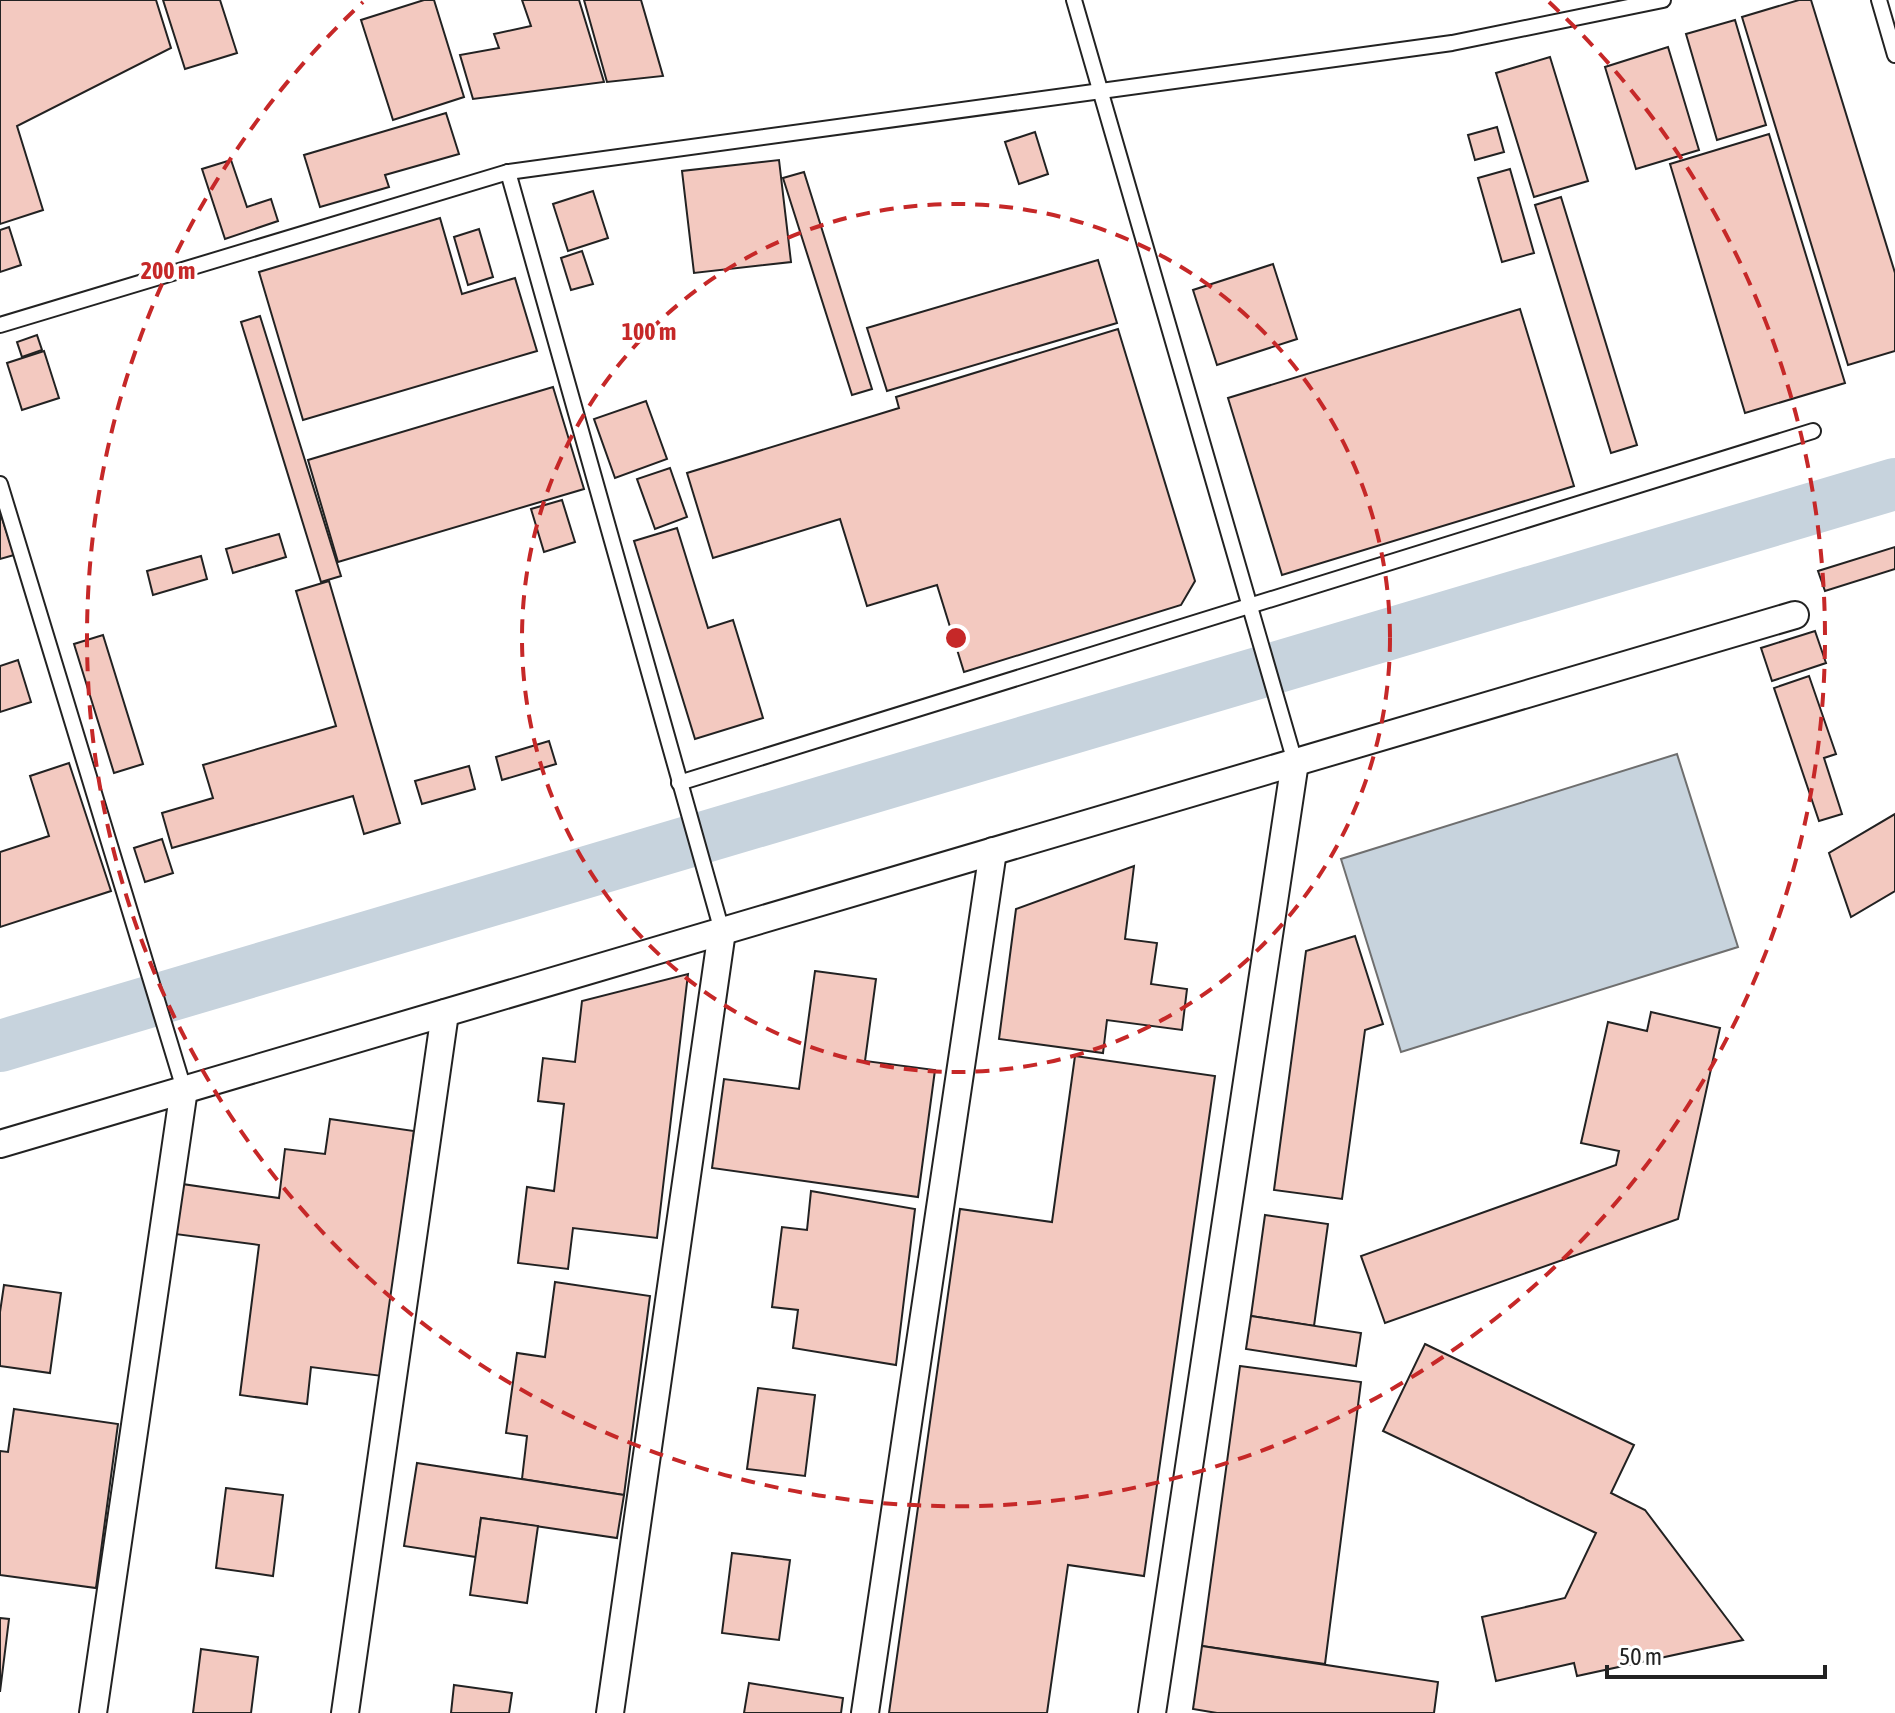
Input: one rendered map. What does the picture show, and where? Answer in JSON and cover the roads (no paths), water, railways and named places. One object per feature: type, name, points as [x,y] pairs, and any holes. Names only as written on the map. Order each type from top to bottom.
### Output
[{"type":"street","points":[[0,1144],[1795,615]]},
{"type":"street","points":[[1152,1713],[1295,762]]},
{"type":"street","points":[[865,1713],[993,851]]},
{"type":"street","points":[[610,1713],[722,931]]},
{"type":"street","points":[[345,1713],[445,1013]]},
{"type":"street","points":[[93,1713],[184,1089]]},
{"type":"lane","points":[[1074,0],[1295,762]]},
{"type":"lane","points":[[0,325],[508,172],[1452,43],[1663,0]]},
{"type":"lane","points":[[1879,0],[1895,55]]},
{"type":"lane","points":[[508,172],[722,931]]},
{"type":"lane","points":[[679,783],[1813,431]]},
{"type":"lane","points":[[0,484],[184,1089]]},
{"type":"waterway","points":[[0,1046],[1895,484]]}]
